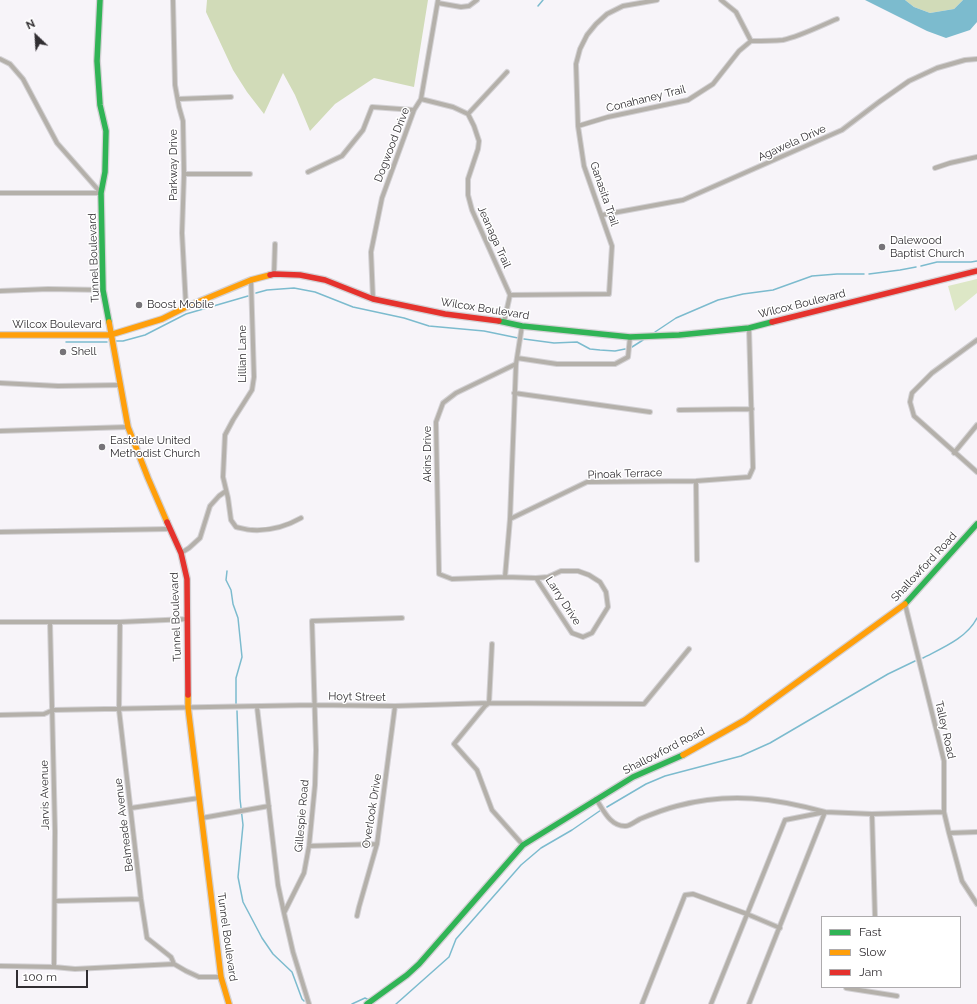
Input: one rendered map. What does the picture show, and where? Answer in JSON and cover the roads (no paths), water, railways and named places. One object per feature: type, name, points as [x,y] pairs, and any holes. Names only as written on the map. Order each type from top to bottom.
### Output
[{"type":"main road","name":"Tunnel Boulevard","points":[[100,0],[97,61],[100,105],[106,131],[105,172],[101,193],[103,290],[128,427],[180,553],[187,579],[188,707],[221,977],[229,1004]]},
{"type":"main road","name":"Wilcox Boulevard","points":[[0,335],[110,335],[162,319],[186,307],[251,280],[274,274],[300,275],[325,280],[373,299],[445,314],[522,326],[630,337],[679,335],[750,328],[977,271]]},
{"type":"main road","name":"Shallowford Road","points":[[367,1004],[407,975],[419,964],[523,846],[596,798],[633,777],[675,759],[745,720],[905,604],[974,530],[977,524]]},
{"type":"street","name":"Parkway Drive","points":[[173,0],[175,85],[183,121],[184,174],[182,233],[186,307]]},
{"type":"street","points":[[438,2],[461,7],[469,6],[477,0]]},
{"type":"street","name":"Ganasita Trail","points":[[510,295],[609,294],[612,246],[584,166],[578,126],[576,64],[580,49],[587,35],[607,14],[623,6],[657,0]]},
{"type":"street","points":[[721,0],[736,12],[751,41],[770,41],[797,36],[837,19]]},
{"type":"street","name":"Dogwood Drive","points":[[373,299],[371,252],[382,198],[414,110],[421,99],[438,2]]},
{"type":"street","name":"Conahaney Trail","points":[[578,126],[608,117],[688,100],[713,84],[739,51],[751,41]]},
{"type":"street","points":[[0,58],[10,64],[23,79],[57,142],[101,193]]},
{"type":"street","name":"Agawela Drive","points":[[602,215],[683,200],[842,130],[909,81],[937,68],[965,60],[977,59]]},
{"type":"street","points":[[421,99],[452,107],[468,114],[507,72]]},
{"type":"street","points":[[178,99],[231,97]]},
{"type":"street","points":[[308,172],[342,156],[363,130],[372,107],[414,110]]},
{"type":"street","name":"Jeanaga Trail","points":[[468,114],[474,126],[478,150],[468,179],[468,195],[472,210],[510,295]]},
{"type":"street","points":[[935,168],[977,157]]},
{"type":"street","points":[[184,174],[250,174]]},
{"type":"street","points":[[0,193],[101,193]]},
{"type":"street","points":[[274,274],[275,244]]},
{"type":"street","name":"Lillian Lane","points":[[251,280],[254,377],[252,390],[225,436],[223,477],[228,498],[230,520],[236,527],[252,530],[290,524],[301,518]]},
{"type":"street","points":[[0,291],[48,289],[103,290]]},
{"type":"street","points":[[504,322],[510,295]]},
{"type":"street","points":[[505,577],[510,519],[514,393],[516,364],[522,326]]},
{"type":"street","points":[[679,410],[752,408],[750,328]]},
{"type":"street","points":[[517,358],[557,364],[615,364],[628,357],[630,337]]},
{"type":"street","points":[[977,340],[932,373],[912,393],[910,402],[914,416],[977,472]]},
{"type":"street","name":"Akins Drive","points":[[452,579],[439,574],[436,422],[443,403],[456,393],[516,364]]},
{"type":"street","points":[[0,382],[58,386],[121,385]]},
{"type":"street","points":[[514,393],[650,412]]},
{"type":"street","name":"Pinoak Terrace","points":[[510,519],[587,482],[696,481],[749,477],[753,468],[752,408]]},
{"type":"street","points":[[954,452],[977,425]]},
{"type":"street","points":[[0,431],[128,427]]},
{"type":"street","points":[[696,481],[697,560]]},
{"type":"street","points":[[180,553],[189,548],[200,538],[210,506],[218,496],[226,491]]},
{"type":"street","points":[[0,532],[169,529]]},
{"type":"street","name":"Larry Drive","points":[[452,579],[505,577],[536,578],[548,576],[561,571],[578,571],[600,582],[606,592],[608,607],[592,633],[583,637],[572,633],[536,578]]},
{"type":"street","name":"Talley Road","points":[[905,604],[944,761],[944,812],[949,833],[962,881],[977,904]]},
{"type":"street","name":"Gillespie Road","points":[[284,913],[304,873],[309,846],[315,768],[312,621],[402,618]]},
{"type":"street","points":[[0,622],[120,622],[188,619]]},
{"type":"street","name":"Jarvis Avenue","points":[[50,622],[55,824],[54,967]]},
{"type":"street","name":"Belmeade Avenue","points":[[120,622],[119,710],[141,899],[147,938],[171,957],[174,964],[186,971],[199,976],[221,977]]},
{"type":"street","points":[[492,644],[489,703],[454,744],[477,770],[492,810],[523,846]]},
{"type":"street","name":"Hoyt Street","points":[[0,715],[44,714],[52,710],[119,710],[188,707],[395,706],[489,703],[644,704],[689,649]]},
{"type":"street","name":"Overlook Drive","points":[[357,916],[377,844],[395,706]]},
{"type":"street","points":[[257,707],[278,885],[293,952],[309,1004]]},
{"type":"street","points":[[131,808],[199,798]]},
{"type":"street","points":[[596,798],[608,818],[616,824],[626,826],[678,806],[715,798],[742,798],[778,801],[825,812],[872,814],[944,812]]},
{"type":"street","points":[[202,818],[269,806]]},
{"type":"street","points":[[711,1004],[785,820],[825,812]]},
{"type":"street","points":[[749,1004],[825,812]]},
{"type":"street","points":[[872,814],[875,916]]},
{"type":"street","points":[[949,833],[977,832]]},
{"type":"street","points":[[309,846],[377,844]]},
{"type":"street","points":[[642,1004],[685,894],[693,894],[780,928]]},
{"type":"street","points":[[55,901],[141,899]]},
{"type":"street","points":[[0,966],[75,969],[174,964]]},
{"type":"street","points":[[846,988],[896,996]]},
{"type":"water","points":[[865,0],[905,0],[914,7],[930,13],[954,9],[963,0],[977,0],[977,22],[970,30],[946,38],[927,31]]},
{"type":"waterway","points":[[538,6],[543,0]]},
{"type":"waterway","points":[[921,266],[937,262],[977,261]]},
{"type":"waterway","points":[[869,274],[916,267]]},
{"type":"waterway","points":[[655,332],[676,318],[718,300],[743,294],[773,290],[812,276],[864,274]]},
{"type":"waterway","points":[[256,293],[267,290],[294,288],[315,292],[353,307],[404,318],[429,326],[484,331],[518,338]]},
{"type":"waterway","points":[[116,341],[123,341],[145,335],[186,314],[248,296]]},
{"type":"waterway","points":[[524,339],[554,343],[577,342],[590,349],[600,350],[615,351],[625,349]]},
{"type":"waterway","points":[[632,347],[643,340]]},
{"type":"waterway","points":[[66,342],[107,342]]},
{"type":"waterway","points":[[227,571],[226,580],[231,590],[233,604],[238,618],[242,657],[236,678],[236,704]]},
{"type":"waterway","points":[[923,658],[961,637],[973,625],[977,618]]},
{"type":"waterway","points":[[607,807],[646,784],[665,776],[741,756],[770,743],[888,674],[915,661]]},
{"type":"waterway","points":[[237,711],[240,799],[243,825],[238,877],[243,902],[262,938],[273,954],[292,972],[304,1001]]},
{"type":"waterway","points":[[396,1004],[449,957],[456,939],[521,865],[541,848],[572,830],[601,810]]},
{"type":"waterway","points":[[352,1004],[365,998],[369,1000]]},
{"type":"place","name":"Dalewood Baptist Church","points":[[882,247]]},
{"type":"place","name":"Boost Mobile","points":[[139,305]]},
{"type":"place","name":"Shell","points":[[63,352]]},
{"type":"place","name":"Eastdale United Methodist Church","points":[[102,447]]}]
